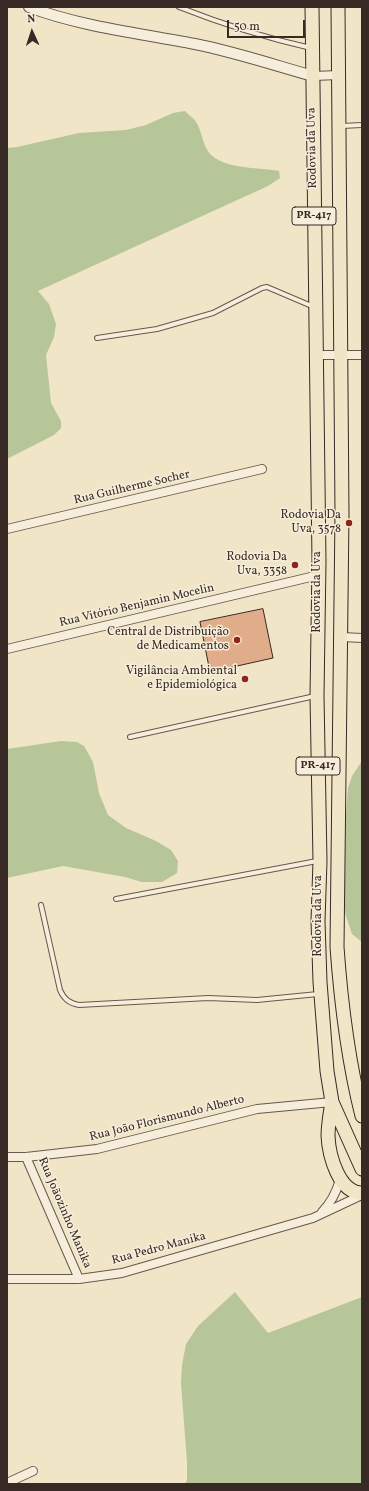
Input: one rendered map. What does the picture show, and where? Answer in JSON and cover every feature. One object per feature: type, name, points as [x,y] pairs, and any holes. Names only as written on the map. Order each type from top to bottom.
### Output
[{"type":"main road","name":"Rodovia da Uva","points":[[312,7],[319,575],[317,696],[320,860],[318,921],[321,994],[327,1071],[332,1102],[362,1169]]},
{"type":"main road","name":"Rodovia da Uva","points":[[338,7],[342,637],[337,946],[340,994],[362,1116]]},
{"type":"main road","points":[[332,1102],[328,1121],[328,1138],[332,1158],[340,1180],[349,1190],[362,1194]]},
{"type":"street","points":[[29,7],[50,15],[95,26],[144,34],[229,52],[313,76],[338,75]]},
{"type":"street","points":[[316,356],[362,355]]},
{"type":"street","name":"Rua Guilherme Socher","points":[[7,529],[262,469]]},
{"type":"street","name":"Rua Vitório Benjamin Mocelin","points":[[7,649],[319,575]]},
{"type":"street","points":[[342,637],[362,638]]},
{"type":"street","name":"Rua João Florismundo Alberto","points":[[7,1157],[97,1149],[257,1109],[332,1102]]},
{"type":"street","name":"Rua Joãozinho Manika","points":[[26,1156],[79,1279]]},
{"type":"street","name":"Rua Pedro Manika","points":[[313,1218],[323,1211],[331,1202],[337,1192],[340,1180]]},
{"type":"street","name":"Rua Pedro Manika","points":[[7,1279],[79,1279],[122,1273],[313,1218],[362,1194]]},
{"type":"street","points":[[7,1483],[33,1470]]},
{"type":"lane","points":[[179,7],[218,23],[312,48]]},
{"type":"lane","points":[[339,126],[362,125]]},
{"type":"lane","points":[[97,338],[157,329],[213,313],[262,288],[267,287],[315,308]]},
{"type":"lane","points":[[130,737],[317,696]]},
{"type":"lane","points":[[116,899],[320,860]]},
{"type":"lane","points":[[41,905],[60,990],[63,998],[70,1003],[79,1005],[220,997],[257,1000],[321,994]]},
{"type":"green space","points":[[185,111],[198,125],[206,148],[211,155],[228,164],[279,171],[280,178],[268,186],[38,291],[49,304],[56,324],[54,337],[46,355],[51,403],[61,421],[61,428],[54,435],[7,459],[7,148],[79,133],[126,130],[146,125],[173,113]]},
{"type":"green space","points":[[61,741],[77,742],[84,746],[93,762],[99,793],[108,815],[126,828],[156,841],[171,850],[178,861],[177,873],[162,882],[142,882],[125,877],[63,866],[7,878],[7,749]]},
{"type":"green space","points":[[362,761],[362,942],[352,934],[345,913],[344,894],[348,788],[352,776]]},
{"type":"green space","points":[[235,1292],[268,1333],[362,1297],[362,1484],[185,1484],[187,1480],[187,1462],[181,1383],[182,1365],[186,1344],[198,1326]]},
{"type":"building","name":"Central de Distribuição de Medicamentos","points":[[263,609],[273,658],[210,672],[200,622]]},
{"type":"place","name":"Rodovia Da Uva, 3578","points":[[349,523]]},
{"type":"place","name":"Rodovia Da Uva, 3358","points":[[295,565]]},
{"type":"place","name":"Central de Distribuição de Medicamentos","points":[[237,640]]},
{"type":"place","name":"Vigilância Ambiental e Epidemiológica","points":[[245,679]]}]
